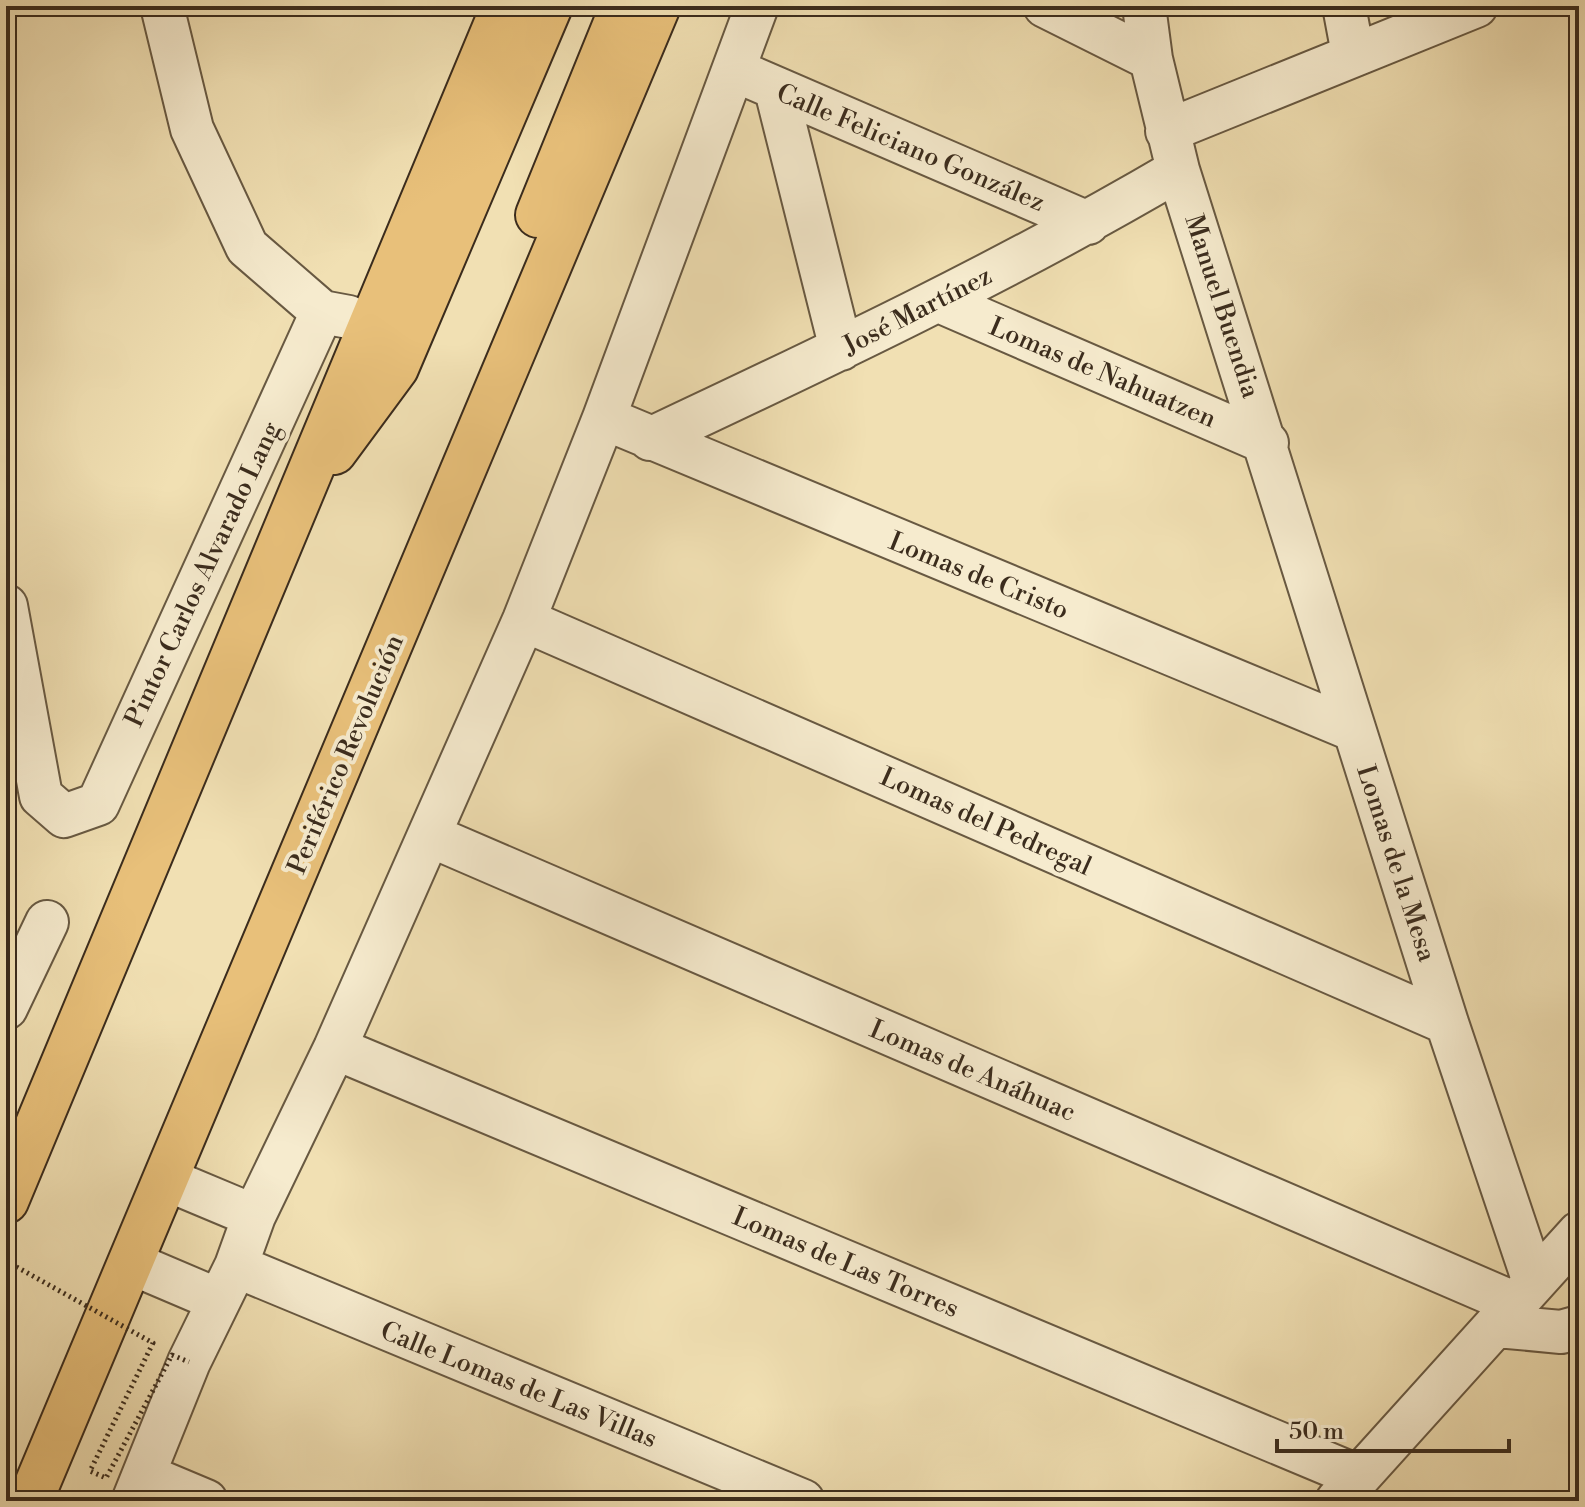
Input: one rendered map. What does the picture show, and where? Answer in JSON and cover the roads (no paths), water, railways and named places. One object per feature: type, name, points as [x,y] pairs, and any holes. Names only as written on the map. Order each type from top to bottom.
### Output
[{"type":"highway","points":[[6,1201],[504,6]]},
{"type":"highway","points":[[291,512],[396,368],[550,6]]},
{"type":"highway","points":[[429,554],[461,403],[623,6]]},
{"type":"highway","name":"Periférico Revolución","points":[[30,1501],[168,1180],[658,6]]},
{"type":"highway","points":[[6,1172],[41,1115]]},
{"type":"street","points":[[162,6],[192,129],[247,247],[322,312],[370,322]]},
{"type":"street","points":[[206,1501],[138,1488],[189,1362],[431,836],[524,620],[604,418],[757,6]]},
{"type":"street","points":[[1045,6],[1151,59]]},
{"type":"street","name":"Manuel Buendia","points":[[1144,6],[1151,59],[1173,150],[1267,443]]},
{"type":"street","points":[[1344,6],[1353,54]]},
{"type":"street","name":"José Martínez","points":[[650,439],[939,301],[1088,223],[1173,150],[1353,54],[1476,6]]},
{"type":"street","name":"Calle Feliciano González","points":[[734,70],[1088,223]]},
{"type":"street","points":[[776,90],[841,349]]},
{"type":"street","name":"Lomas de Nahuatzen","points":[[939,301],[1267,443]]},
{"type":"street","name":"Pintor Carlos Alvarado Lang","points":[[6,606],[41,796],[64,816],[98,804],[322,312]]},
{"type":"street","name":"Lomas de Cristo","points":[[604,418],[1354,730]]},
{"type":"street","name":"Lomas de la Mesa","points":[[1267,443],[1447,1023],[1516,1304]]},
{"type":"street","points":[[240,492],[291,512]]},
{"type":"street","name":"Lomas del Pedregal","points":[[524,620],[1447,1023]]},
{"type":"street","name":"Lomas de Anáhuac","points":[[431,836],[1516,1304],[1561,1332],[1579,1327]]},
{"type":"street","points":[[6,1008],[47,922]]},
{"type":"street","name":"Lomas de Las Torres","points":[[335,1048],[1347,1488]]},
{"type":"street","points":[[168,1180],[254,1216]]},
{"type":"street","points":[[1347,1488],[1579,1233]]},
{"type":"street","name":"Calle Lomas de Las Villas","points":[[131,1263],[227,1283],[803,1501]]}]
